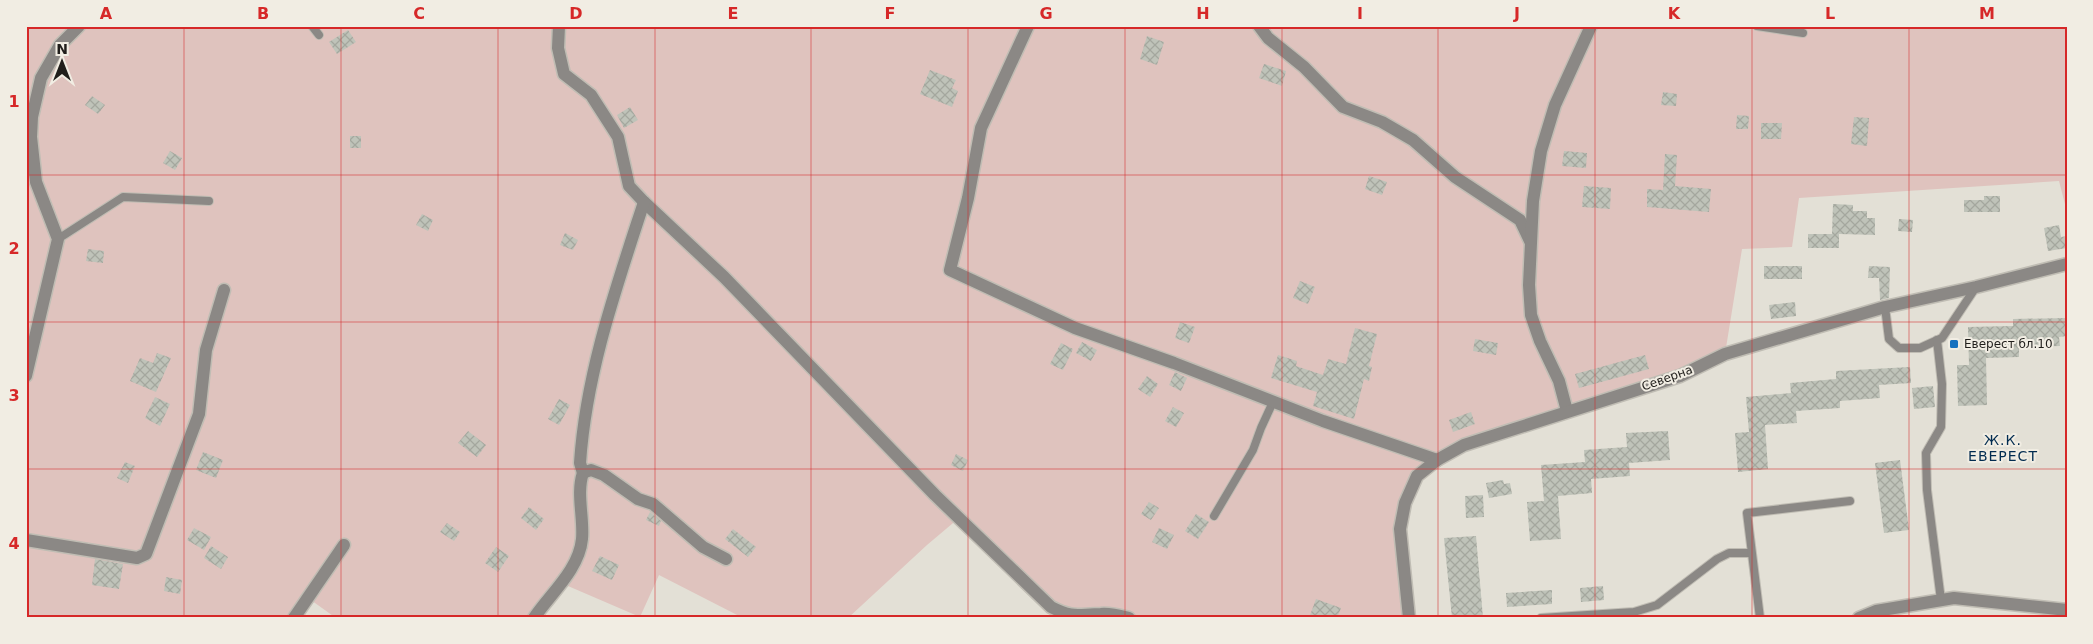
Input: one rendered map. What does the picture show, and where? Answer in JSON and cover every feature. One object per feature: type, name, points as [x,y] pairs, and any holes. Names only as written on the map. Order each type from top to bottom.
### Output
[{"type":"street","points":[[26,376],[58,239],[36,182],[29,116],[41,78],[60,46],[79,26]]},
{"type":"street","points":[[560,26],[558,48],[564,74],[591,95],[618,137],[629,186],[644,202],[724,277],[935,495],[1060,616],[1102,614],[1129,618]]},
{"type":"street","points":[[1028,26],[981,128],[968,198],[950,270],[1075,328],[1174,363],[1323,421],[1437,460]]},
{"type":"street","points":[[1259,26],[1268,38],[1304,66],[1343,107],[1382,122],[1413,140],[1455,177],[1520,220],[1531,243]]},
{"type":"street","points":[[1567,411],[1559,381],[1540,341],[1531,315],[1529,285],[1533,201],[1541,151],[1555,104],[1591,26]]},
{"type":"street","points":[[534,618],[558,588],[575,560],[582,541],[580,482],[583,473],[580,463],[588,390],[607,315],[644,202]]},
{"type":"street","name":"Северна","points":[[1409,618],[1400,529],[1405,503],[1417,476],[1437,460],[1464,445],[1680,376],[1725,354],[1886,307],[2067,264]]},
{"type":"street","points":[[26,540],[137,558],[146,554],[199,414],[206,350],[224,290]]},
{"type":"street","points":[[583,473],[591,470],[604,475],[638,499],[654,504],[703,547],[726,559]]},
{"type":"street","points":[[294,618],[344,545]]},
{"type":"street","points":[[1859,618],[1876,611],[1954,598],[2067,610]]},
{"type":"lane","points":[[312,26],[319,34]]},
{"type":"lane","points":[[1757,26],[1803,33]]},
{"type":"lane","points":[[58,239],[123,197],[209,201]]},
{"type":"lane","points":[[1886,307],[1889,339],[1899,348],[1920,348],[1942,338],[1976,287]]},
{"type":"lane","points":[[1937,340],[1942,384],[1942,428],[1926,453],[1927,490],[1941,600]]},
{"type":"lane","points":[[1214,516],[1253,450],[1273,402]]},
{"type":"lane","points":[[1760,618],[1747,513],[1850,501]]},
{"type":"lane","points":[[1541,618],[1634,612],[1657,604],[1717,559],[1729,553],[1751,553]]},
{"type":"shaded area","points":[[26,26],[2067,26],[2067,212],[2059,181],[1799,198],[1792,247],[1742,249],[1725,354],[1567,411],[1433,463],[1405,503],[1409,618],[1118,618],[1065,614],[959,518],[848,618],[743,618],[659,575],[640,617],[561,583],[537,618],[336,618],[308,598],[293,618],[26,618]]},
{"type":"building","points":[[348,30],[356,42],[337,54],[329,42]]},
{"type":"building","points":[[1147,36],[1164,42],[1157,65],[1140,59]]},
{"type":"building","points":[[1264,64],[1286,71],[1282,86],[1259,78]]},
{"type":"building","points":[[930,70],[956,80],[952,88],[958,91],[952,107],[920,94]]},
{"type":"building","points":[[1663,92],[1677,94],[1676,106],[1661,105]]},
{"type":"building","points":[[92,96],[105,105],[98,114],[85,105]]},
{"type":"building","points":[[630,107],[638,120],[624,128],[617,115]]},
{"type":"building","points":[[1737,115],[1749,116],[1748,129],[1736,129]]},
{"type":"building","points":[[1854,117],[1869,118],[1867,146],[1851,144]]},
{"type":"building","points":[[1761,123],[1782,123],[1781,139],[1761,139]]},
{"type":"building","points":[[350,136],[361,136],[361,148],[350,148]]},
{"type":"building","points":[[170,151],[182,158],[175,170],[163,163]]},
{"type":"building","points":[[1564,151],[1587,153],[1586,168],[1562,166]]},
{"type":"building","points":[[1665,154],[1677,155],[1675,186],[1711,189],[1709,212],[1647,207],[1647,189],[1663,190]]},
{"type":"building","points":[[1369,176],[1387,182],[1382,195],[1365,189]]},
{"type":"building","points":[[1584,186],[1611,188],[1610,209],[1582,207]]},
{"type":"building","points":[[1984,196],[2000,196],[2000,212],[1964,212],[1964,200],[1984,200]]},
{"type":"building","points":[[1833,204],[1853,205],[1853,211],[1867,211],[1867,218],[1875,218],[1875,235],[1839,234],[1839,248],[1808,248],[1808,234],[1832,234]]},
{"type":"building","points":[[422,214],[433,220],[428,231],[416,225]]},
{"type":"building","points":[[1899,219],[1913,220],[1912,232],[1898,231]]},
{"type":"building","points":[[2059,225],[2061,237],[2067,236],[2067,248],[2048,251],[2044,228]]},
{"type":"building","points":[[565,233],[578,240],[573,250],[560,245]]},
{"type":"building","points":[[88,249],[104,251],[103,263],[86,261]]},
{"type":"building","points":[[1764,266],[1802,266],[1802,279],[1764,279]]},
{"type":"building","points":[[1869,266],[1890,267],[1889,298],[1880,300],[1879,278],[1868,278]]},
{"type":"building","points":[[1300,281],[1315,287],[1308,304],[1293,298]]},
{"type":"building","points":[[1795,302],[1796,316],[1771,319],[1769,305]]},
{"type":"building","points":[[2067,318],[2067,336],[2059,337],[2060,346],[2019,347],[2019,357],[1986,358],[1987,405],[1958,406],[1957,365],[1969,365],[1968,327],[2013,326],[2013,319]]},
{"type":"building","points":[[1180,322],[1195,327],[1189,343],[1175,338]]},
{"type":"building","points":[[1355,328],[1377,334],[1369,366],[1372,367],[1369,381],[1364,379],[1354,419],[1313,406],[1317,392],[1271,378],[1278,355],[1297,361],[1296,366],[1323,375],[1328,359],[1346,364]]},
{"type":"building","points":[[1475,339],[1498,343],[1496,355],[1473,351]]},
{"type":"building","points":[[1082,342],[1097,350],[1091,361],[1076,353]]},
{"type":"building","points":[[1061,343],[1073,349],[1063,370],[1050,364]]},
{"type":"building","points":[[157,353],[171,358],[156,392],[130,381],[140,358],[153,363]]},
{"type":"building","points":[[1645,355],[1649,369],[1579,388],[1575,374]]},
{"type":"building","points":[[1910,367],[1911,383],[1879,385],[1880,398],[1840,401],[1840,408],[1796,411],[1797,423],[1765,425],[1768,469],[1738,472],[1735,433],[1749,432],[1746,397],[1791,393],[1790,383],[1836,379],[1836,371]]},
{"type":"building","points":[[1175,372],[1187,378],[1181,391],[1169,385]]},
{"type":"building","points":[[1147,376],[1158,384],[1150,397],[1138,389]]},
{"type":"building","points":[[1933,386],[1935,407],[1914,409],[1912,388]]},
{"type":"building","points":[[155,397],[170,404],[160,426],[145,418]]},
{"type":"building","points":[[559,399],[570,405],[559,425],[548,419]]},
{"type":"building","points":[[1173,407],[1184,413],[1176,427],[1165,421]]},
{"type":"building","points":[[1471,412],[1475,424],[1453,432],[1449,420]]},
{"type":"building","points":[[468,431],[486,445],[477,457],[458,443]]},
{"type":"building","points":[[1668,431],[1670,460],[1629,463],[1630,476],[1591,479],[1592,493],[1558,496],[1561,539],[1530,541],[1527,502],[1544,501],[1541,465],[1585,462],[1584,450],[1627,447],[1626,433]]},
{"type":"building","points":[[203,452],[223,460],[216,478],[196,470]]},
{"type":"building","points":[[956,454],[968,460],[963,471],[951,465]]},
{"type":"building","points":[[1900,460],[1909,530],[1884,533],[1875,463]]},
{"type":"building","points":[[125,462],[135,466],[128,483],[117,478]]},
{"type":"building","points":[[1503,480],[1504,484],[1510,483],[1512,494],[1489,498],[1486,483]]},
{"type":"building","points":[[1483,495],[1484,517],[1466,518],[1465,496]]},
{"type":"building","points":[[1149,502],[1159,508],[1151,520],[1141,514]]},
{"type":"building","points":[[529,507],[544,519],[536,530],[521,518]]},
{"type":"building","points":[[650,512],[661,521],[659,526],[646,520]]},
{"type":"building","points":[[1196,514],[1209,522],[1198,539],[1185,531]]},
{"type":"building","points":[[447,523],[460,532],[454,541],[440,532]]},
{"type":"building","points":[[194,528],[211,537],[204,550],[187,540]]},
{"type":"building","points":[[1159,528],[1174,535],[1167,549],[1152,542]]},
{"type":"building","points":[[733,529],[756,547],[748,557],[725,539]]},
{"type":"building","points":[[1476,536],[1483,618],[1452,618],[1444,538]]},
{"type":"building","points":[[211,546],[228,557],[221,569],[204,558]]},
{"type":"building","points":[[496,547],[509,556],[498,572],[485,563]]},
{"type":"building","points":[[600,556],[619,565],[612,580],[592,571]]},
{"type":"building","points":[[95,559],[123,564],[119,589],[92,585]]},
{"type":"building","points":[[166,577],[182,580],[180,594],[164,591]]},
{"type":"building","points":[[1603,586],[1604,600],[1581,602],[1580,588]]},
{"type":"building","points":[[1552,590],[1552,604],[1507,607],[1506,593]]},
{"type":"building","points":[[1316,599],[1341,608],[1337,618],[1309,618]]},
{"type":"place","name":"Еверест бл.10","points":[[1954,344]]},
{"type":"district","name":"Ж.К. ЕВЕРЕСТ","points":[[2003,448]]}]
